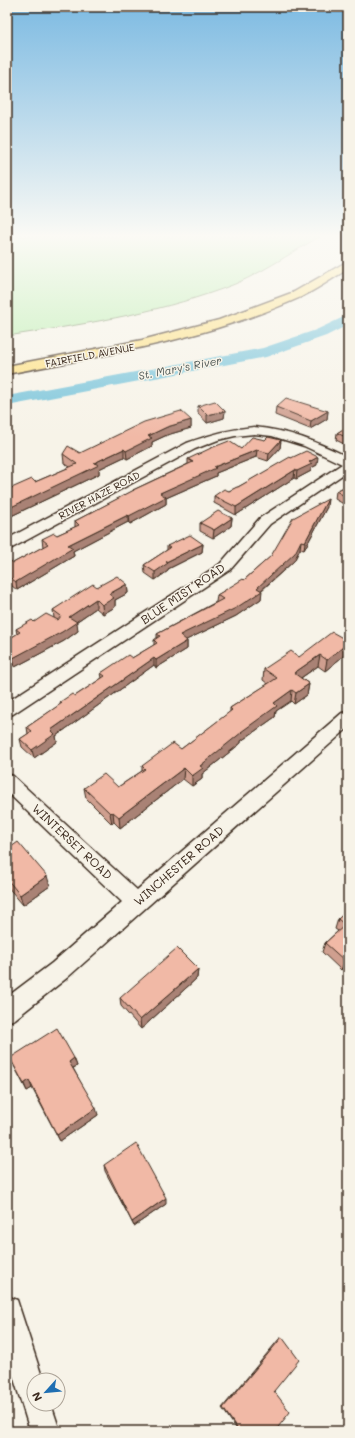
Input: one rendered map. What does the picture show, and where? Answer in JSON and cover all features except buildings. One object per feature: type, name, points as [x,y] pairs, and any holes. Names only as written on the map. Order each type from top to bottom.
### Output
[{"type":"main road","name":"FAIRFIELD AVENUE","points":[[7,370],[144,344],[223,323],[274,303]]},
{"type":"street","name":"RIVER HAZE ROAD","points":[[7,544],[191,446],[218,436],[243,431],[265,431],[284,434],[304,440],[348,464]]},
{"type":"street","name":"BLUE MIST ROAD","points":[[7,710],[225,567],[265,521],[348,464]]},
{"type":"street","name":"WINCHESTER ROAD","points":[[7,1011],[60,970],[348,718]]},
{"type":"street","name":"WINTERSET ROAD","points":[[7,782],[137,903]]},
{"type":"street","points":[[7,1310],[26,1372]]},
{"type":"street","points":[[38,1412],[44,1431]]},
{"type":"green space","points":[[7,303],[176,303],[116,318],[7,336]]},
{"type":"waterway","name":"St. Mary's River","points":[[7,401],[266,352],[321,333],[348,319]]}]
